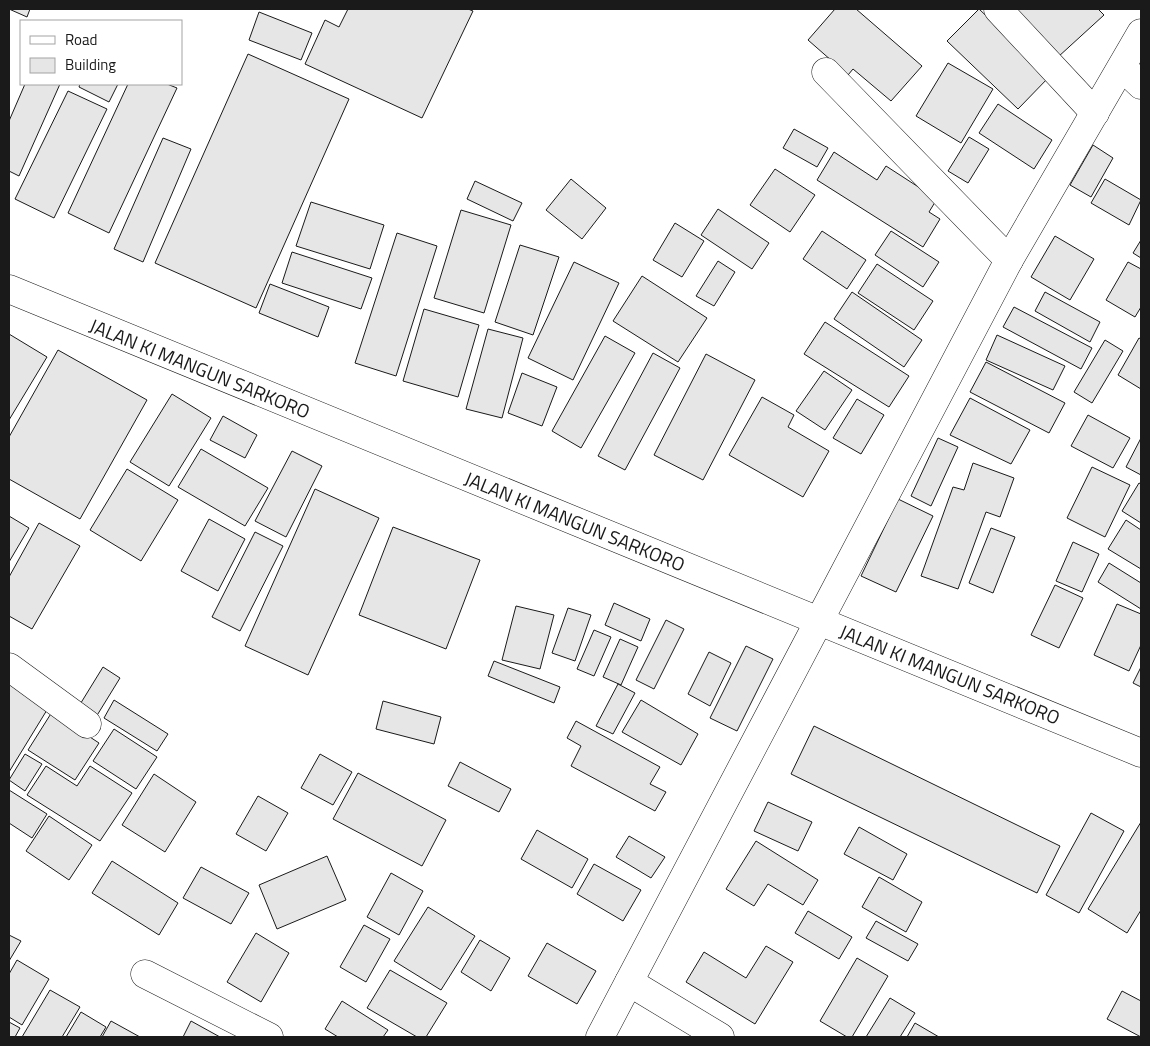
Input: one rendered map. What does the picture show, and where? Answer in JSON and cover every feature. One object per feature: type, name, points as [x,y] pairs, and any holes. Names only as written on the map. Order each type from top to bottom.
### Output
[{"type":"street","points":[[998,9],[1095,113]]},
{"type":"street","points":[[600,1037],[1009,260],[1095,113],[1132,76],[1141,33]]},
{"type":"street","points":[[826,72],[1009,260]]},
{"type":"street","name":"JALAN KI MANGUN SARKORO","points":[[9,289],[1141,753]]},
{"type":"street","points":[[9,667],[88,724]]},
{"type":"street","points":[[145,974],[269,1037]]},
{"type":"street","points":[[629,982],[720,1037]]},
{"type":"building","points":[[9,9],[30,9],[27,17]]},
{"type":"building","points":[[348,9],[468,9],[473,11],[422,118],[305,64],[325,20],[339,27]]},
{"type":"building","points":[[835,9],[856,9],[922,66],[891,101],[853,69],[848,75],[808,40]]},
{"type":"building","points":[[979,9],[1050,76],[1018,109],[947,41]]},
{"type":"building","points":[[1016,9],[1098,9],[1104,15],[1058,57]]},
{"type":"building","points":[[259,12],[312,33],[301,60],[249,40]]},
{"type":"building","points":[[248,54],[349,99],[256,308],[155,263]]},
{"type":"building","points":[[948,63],[993,89],[961,143],[916,116]]},
{"type":"building","points":[[25,85],[60,85],[19,176],[9,171],[9,121]]},
{"type":"building","points":[[80,85],[118,85],[109,102],[79,87]]},
{"type":"building","points":[[128,85],[170,85],[177,88],[109,233],[68,213]]},
{"type":"building","points":[[68,91],[107,109],[54,218],[15,199]]},
{"type":"building","points":[[998,104],[1052,140],[1034,169],[979,133]]},
{"type":"building","points":[[794,129],[828,148],[817,167],[783,148]]},
{"type":"building","points":[[969,137],[989,149],[968,183],[948,171]]},
{"type":"building","points":[[163,138],[191,149],[143,262],[114,249]]},
{"type":"building","points":[[1093,145],[1113,158],[1091,197],[1070,185]]},
{"type":"building","points":[[834,152],[877,180],[886,166],[937,199],[929,212],[940,219],[923,247],[817,180]]},
{"type":"building","points":[[775,169],[815,195],[790,232],[750,205]]},
{"type":"building","points":[[571,179],[606,208],[582,239],[546,210]]},
{"type":"building","points":[[1105,179],[1141,200],[1129,225],[1091,203]]},
{"type":"building","points":[[475,181],[522,203],[513,221],[467,199]]},
{"type":"building","points":[[311,202],[384,225],[370,269],[296,246]]},
{"type":"building","points":[[718,209],[769,243],[752,269],[701,235]]},
{"type":"building","points":[[461,210],[511,225],[484,313],[434,298]]},
{"type":"building","points":[[675,223],[704,241],[682,277],[653,260]]},
{"type":"building","points":[[822,231],[866,260],[847,289],[803,259]]},
{"type":"building","points":[[891,231],[939,262],[923,287],[875,255]]},
{"type":"building","points":[[397,233],[437,246],[396,376],[355,363]]},
{"type":"building","points":[[1055,236],[1094,259],[1070,300],[1031,277]]},
{"type":"building","points":[[1141,240],[1141,258],[1133,253]]},
{"type":"building","points":[[520,245],[559,257],[533,335],[495,322]]},
{"type":"building","points":[[292,252],[372,278],[361,309],[282,283]]},
{"type":"building","points":[[718,261],[735,272],[714,306],[696,296]]},
{"type":"building","points":[[574,262],[619,283],[573,380],[528,358]]},
{"type":"building","points":[[1128,262],[1141,269],[1141,307],[1135,317],[1106,300]]},
{"type":"building","points":[[877,264],[933,301],[914,330],[858,293]]},
{"type":"building","points":[[642,276],[707,318],[678,362],[613,321]]},
{"type":"building","points":[[270,284],[329,307],[318,337],[259,313]]},
{"type":"building","points":[[852,292],[922,340],[904,367],[834,319]]},
{"type":"building","points":[[1045,292],[1100,322],[1090,342],[1035,311]]},
{"type":"building","points":[[1014,307],[1092,348],[1081,369],[1003,327]]},
{"type":"building","points":[[424,309],[479,325],[458,397],[403,381]]},
{"type":"building","points":[[825,322],[909,376],[889,407],[804,354]]},
{"type":"building","points":[[488,329],[523,338],[502,418],[466,409]]},
{"type":"building","points":[[9,334],[47,357],[9,420]]},
{"type":"building","points":[[997,335],[1065,366],[1053,390],[986,360]]},
{"type":"building","points":[[605,336],[635,353],[581,448],[552,431]]},
{"type":"building","points":[[1139,338],[1141,339],[1141,389],[1118,375]]},
{"type":"building","points":[[1105,340],[1123,351],[1092,403],[1074,392]]},
{"type":"building","points":[[58,350],[147,400],[80,519],[9,479],[9,437]]},
{"type":"building","points":[[653,353],[680,368],[625,470],[598,456]]},
{"type":"building","points":[[706,354],[755,380],[703,480],[654,455]]},
{"type":"building","points":[[986,362],[1065,403],[1049,433],[970,392]]},
{"type":"building","points":[[824,371],[852,390],[825,430],[796,411]]},
{"type":"building","points":[[522,373],[557,387],[542,426],[508,413]]},
{"type":"building","points":[[172,394],[211,418],[169,486],[130,462]]},
{"type":"building","points":[[762,397],[794,415],[788,427],[829,451],[803,497],[729,455]]},
{"type":"building","points":[[970,398],[1030,430],[1011,464],[950,435]]},
{"type":"building","points":[[857,399],[884,415],[861,454],[833,438]]},
{"type":"building","points":[[1088,415],[1130,438],[1113,468],[1071,446]]},
{"type":"building","points":[[223,416],[257,435],[245,458],[210,440]]},
{"type":"building","points":[[938,438],[958,447],[931,506],[911,496]]},
{"type":"building","points":[[1141,438],[1141,475],[1126,467]]},
{"type":"building","points":[[201,449],[268,488],[245,526],[178,487]]},
{"type":"building","points":[[292,451],[322,466],[286,537],[255,521]]},
{"type":"building","points":[[973,463],[1014,478],[1000,517],[986,512],[958,589],[921,576],[953,487],[964,490]]},
{"type":"building","points":[[1092,467],[1130,485],[1105,537],[1067,518]]},
{"type":"building","points":[[127,469],[178,500],[141,561],[90,530]]},
{"type":"building","points":[[1139,483],[1141,484],[1141,523],[1122,511]]},
{"type":"building","points":[[315,489],[379,518],[308,675],[245,646]]},
{"type":"building","points":[[898,499],[933,516],[896,592],[861,576]]},
{"type":"building","points":[[9,516],[29,528],[9,562]]},
{"type":"building","points":[[209,519],[245,539],[218,591],[181,571]]},
{"type":"building","points":[[1126,520],[1141,530],[1141,569],[1108,549]]},
{"type":"building","points":[[39,523],[80,546],[32,629],[9,616],[9,577]]},
{"type":"building","points":[[393,527],[480,560],[446,649],[359,615]]},
{"type":"building","points":[[991,528],[1015,537],[993,593],[969,583]]},
{"type":"building","points":[[255,532],[283,546],[240,631],[212,617]]},
{"type":"building","points":[[1073,542],[1099,554],[1082,592],[1056,581]]},
{"type":"building","points":[[1109,563],[1141,583],[1141,609],[1098,582]]},
{"type":"building","points":[[1055,585],[1083,598],[1059,648],[1031,635]]},
{"type":"building","points":[[614,603],[650,619],[641,641],[605,625]]},
{"type":"building","points":[[1117,604],[1141,614],[1141,645],[1129,671],[1094,655]]},
{"type":"building","points":[[516,606],[554,615],[540,669],[502,660]]},
{"type":"building","points":[[568,608],[591,615],[575,661],[552,653]]},
{"type":"building","points":[[666,620],[684,629],[654,689],[636,680]]},
{"type":"building","points":[[594,630],[611,637],[594,676],[577,669]]},
{"type":"building","points":[[620,639],[638,647],[621,685],[603,677]]},
{"type":"building","points":[[746,646],[773,659],[737,731],[710,718]]},
{"type":"building","points":[[709,652],[731,663],[710,706],[688,694]]},
{"type":"building","points":[[494,661],[560,687],[554,703],[488,676]]},
{"type":"building","points":[[103,667],[120,678],[96,717],[79,706]]},
{"type":"building","points":[[1141,667],[1141,687],[1133,683]]},
{"type":"building","points":[[9,679],[50,705],[9,772]]},
{"type":"building","points":[[618,684],[635,693],[613,734],[596,726]]},
{"type":"building","points":[[114,700],[168,734],[157,751],[104,718]]},
{"type":"building","points":[[641,700],[698,734],[681,765],[622,732]]},
{"type":"building","points":[[383,701],[441,717],[434,744],[376,729]]},
{"type":"building","points":[[52,712],[99,743],[75,780],[28,750]]},
{"type":"building","points":[[576,721],[660,767],[650,784],[666,792],[655,811],[571,766],[581,746],[567,738]]},
{"type":"building","points":[[814,726],[1060,846],[1037,893],[791,774]]},
{"type":"building","points":[[114,729],[157,757],[136,789],[93,761]]},
{"type":"building","points":[[25,754],[42,764],[25,791],[9,780]]},
{"type":"building","points":[[320,754],[352,772],[333,805],[301,788]]},
{"type":"building","points":[[460,762],[511,789],[499,812],[448,786]]},
{"type":"building","points":[[46,766],[77,786],[90,766],[132,793],[100,841],[27,795]]},
{"type":"building","points":[[358,773],[446,820],[422,866],[333,819]]},
{"type":"building","points":[[154,774],[196,802],[165,852],[122,825]]},
{"type":"building","points":[[9,790],[47,814],[32,838],[9,823]]},
{"type":"building","points":[[258,796],[288,813],[266,851],[236,834]]},
{"type":"building","points":[[768,802],[812,822],[798,851],[754,831]]},
{"type":"building","points":[[1091,813],[1124,831],[1079,913],[1046,895]]},
{"type":"building","points":[[49,816],[92,845],[69,880],[26,851]]},
{"type":"building","points":[[1141,822],[1141,910],[1127,933],[1088,909]]},
{"type":"building","points":[[859,827],[907,854],[893,880],[844,854]]},
{"type":"building","points":[[537,830],[588,859],[572,888],[521,859]]},
{"type":"building","points":[[629,836],[665,857],[651,878],[616,857]]},
{"type":"building","points":[[756,841],[818,880],[803,905],[768,884],[754,906],[726,889]]},
{"type":"building","points":[[327,856],[346,900],[277,929],[259,885]]},
{"type":"building","points":[[112,861],[178,903],[159,935],[92,893]]},
{"type":"building","points":[[594,864],[641,890],[623,921],[577,894]]},
{"type":"building","points":[[201,867],[249,893],[231,924],[183,898]]},
{"type":"building","points":[[391,873],[423,891],[399,935],[367,917]]},
{"type":"building","points":[[879,877],[922,902],[906,932],[862,907]]},
{"type":"building","points":[[428,907],[475,936],[441,990],[394,961]]},
{"type":"building","points":[[808,911],[852,937],[839,959],[795,933]]},
{"type":"building","points":[[876,921],[918,944],[908,961],[866,938]]},
{"type":"building","points":[[364,925],[390,939],[366,982],[340,967]]},
{"type":"building","points":[[256,933],[289,953],[261,1002],[227,982]]},
{"type":"building","points":[[9,935],[21,941],[9,961]]},
{"type":"building","points":[[480,940],[510,958],[491,991],[461,972]]},
{"type":"building","points":[[547,943],[596,971],[577,1004],[528,976]]},
{"type":"building","points":[[766,946],[793,962],[755,1024],[686,982],[704,952],[746,978]]},
{"type":"building","points":[[857,958],[888,976],[852,1037],[847,1037],[820,1021]]},
{"type":"building","points":[[17,960],[49,979],[22,1025],[9,1017],[9,974]]},
{"type":"building","points":[[390,970],[447,1003],[426,1037],[417,1037],[367,1008]]},
{"type":"building","points":[[50,990],[80,1007],[62,1037],[22,1037]]},
{"type":"building","points":[[1122,991],[1141,1001],[1141,1037],[1107,1019]]},
{"type":"building","points":[[890,998],[915,1013],[900,1037],[866,1037]]},
{"type":"building","points":[[342,1001],[388,1030],[383,1037],[338,1037],[325,1029]]},
{"type":"building","points":[[81,1012],[106,1027],[100,1037],[66,1037]]},
{"type":"building","points":[[111,1021],[140,1037],[102,1037]]},
{"type":"building","points":[[191,1021],[220,1037],[183,1037]]},
{"type":"building","points":[[9,1022],[20,1028],[15,1037],[9,1037]]},
{"type":"building","points":[[915,1023],[939,1037],[907,1037]]}]
